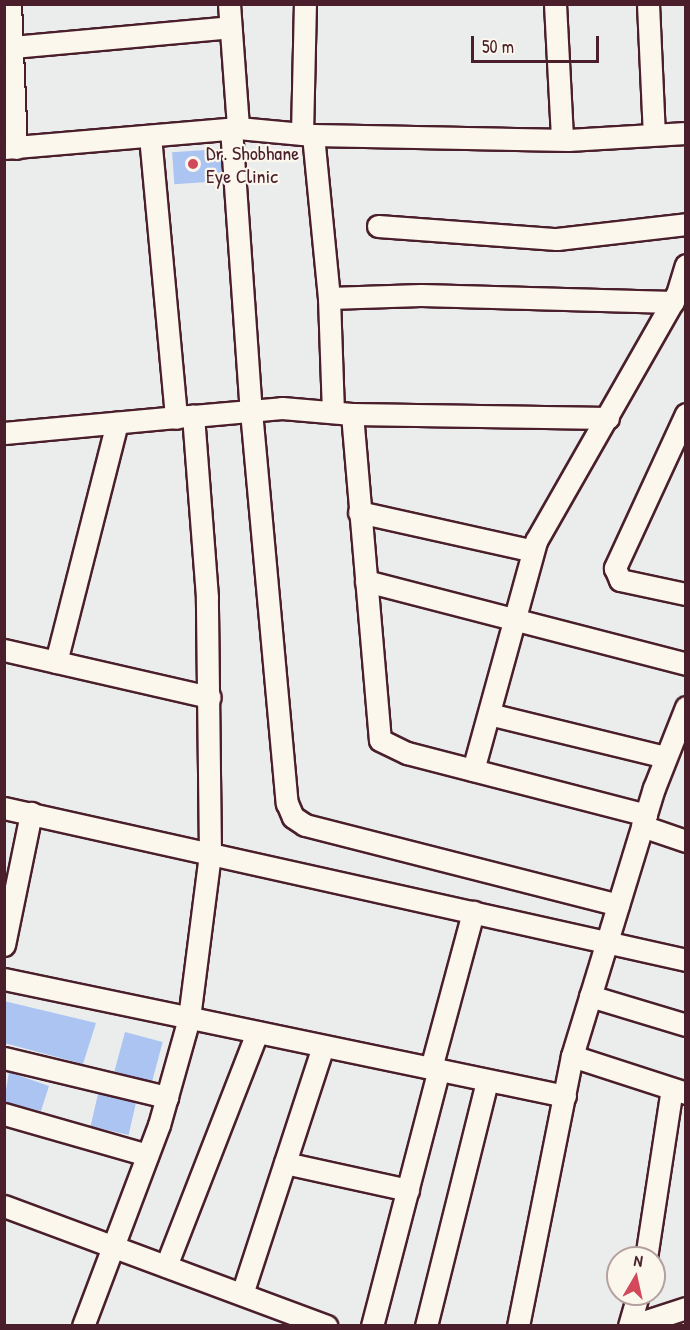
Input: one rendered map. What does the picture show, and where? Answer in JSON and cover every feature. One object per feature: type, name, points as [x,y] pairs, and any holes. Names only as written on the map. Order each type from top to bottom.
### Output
[{"type":"street","points":[[10,4],[12,46],[10,148],[235,128],[307,134],[562,139],[686,133]]},
{"type":"street","points":[[229,4],[251,411],[287,803],[293,817],[305,825],[618,905]]},
{"type":"street","points":[[305,4],[307,134],[342,413],[359,512],[380,740],[407,753],[473,770],[644,821],[686,841]]},
{"type":"street","points":[[555,4],[562,139]]},
{"type":"street","points":[[648,4],[654,135]]},
{"type":"street","points":[[12,46],[230,27]]},
{"type":"street","points":[[82,1326],[147,1155],[167,1097],[189,1018],[210,854],[210,698],[207,597],[150,136]]},
{"type":"street","points":[[378,226],[557,239],[686,225]]},
{"type":"street","points":[[473,770],[517,620],[533,551],[678,298],[686,266]]},
{"type":"street","points":[[329,298],[421,295],[678,298]]},
{"type":"street","points":[[4,433],[282,408],[342,413],[608,418]]},
{"type":"street","points":[[686,414],[615,568],[620,580],[686,594]]},
{"type":"street","points":[[56,662],[117,423]]},
{"type":"street","points":[[359,512],[533,551]]},
{"type":"street","points":[[366,580],[686,664]]},
{"type":"street","points":[[4,650],[210,698]]},
{"type":"street","points":[[518,1326],[572,1056],[644,821],[665,757],[685,711]]},
{"type":"street","points":[[489,714],[665,757]]},
{"type":"street","points":[[4,808],[686,960]]},
{"type":"street","points":[[4,945],[31,813]]},
{"type":"street","points":[[372,1326],[408,1190],[473,912]]},
{"type":"street","points":[[4,979],[565,1096]]},
{"type":"street","points":[[590,996],[686,1025]]},
{"type":"street","points":[[166,1266],[257,1032]]},
{"type":"street","points":[[242,1294],[323,1046]]},
{"type":"street","points":[[572,1056],[679,1091],[648,1246]]},
{"type":"street","points":[[4,1058],[167,1097]]},
{"type":"street","points":[[426,1326],[487,1081]]},
{"type":"street","points":[[4,1114],[147,1155]]},
{"type":"street","points":[[285,1163],[408,1190]]},
{"type":"street","points":[[4,1206],[326,1326]]},
{"type":"street","points":[[630,1326],[635,1306]]},
{"type":"street","points":[[630,1326],[686,1308]]},
{"type":"building","points":[[220,149],[222,181],[174,184],[172,152]]},
{"type":"building","points":[[4,1001],[96,1023],[83,1064],[4,1043]]},
{"type":"building","points":[[125,1032],[163,1042],[152,1082],[114,1072]]},
{"type":"building","points":[[9,1072],[49,1086],[41,1111],[4,1102]]},
{"type":"building","points":[[98,1094],[136,1103],[129,1135],[91,1126]]},
{"type":"place","name":"Dr. Shobhane Eye Clinic","points":[[193,164]]}]
